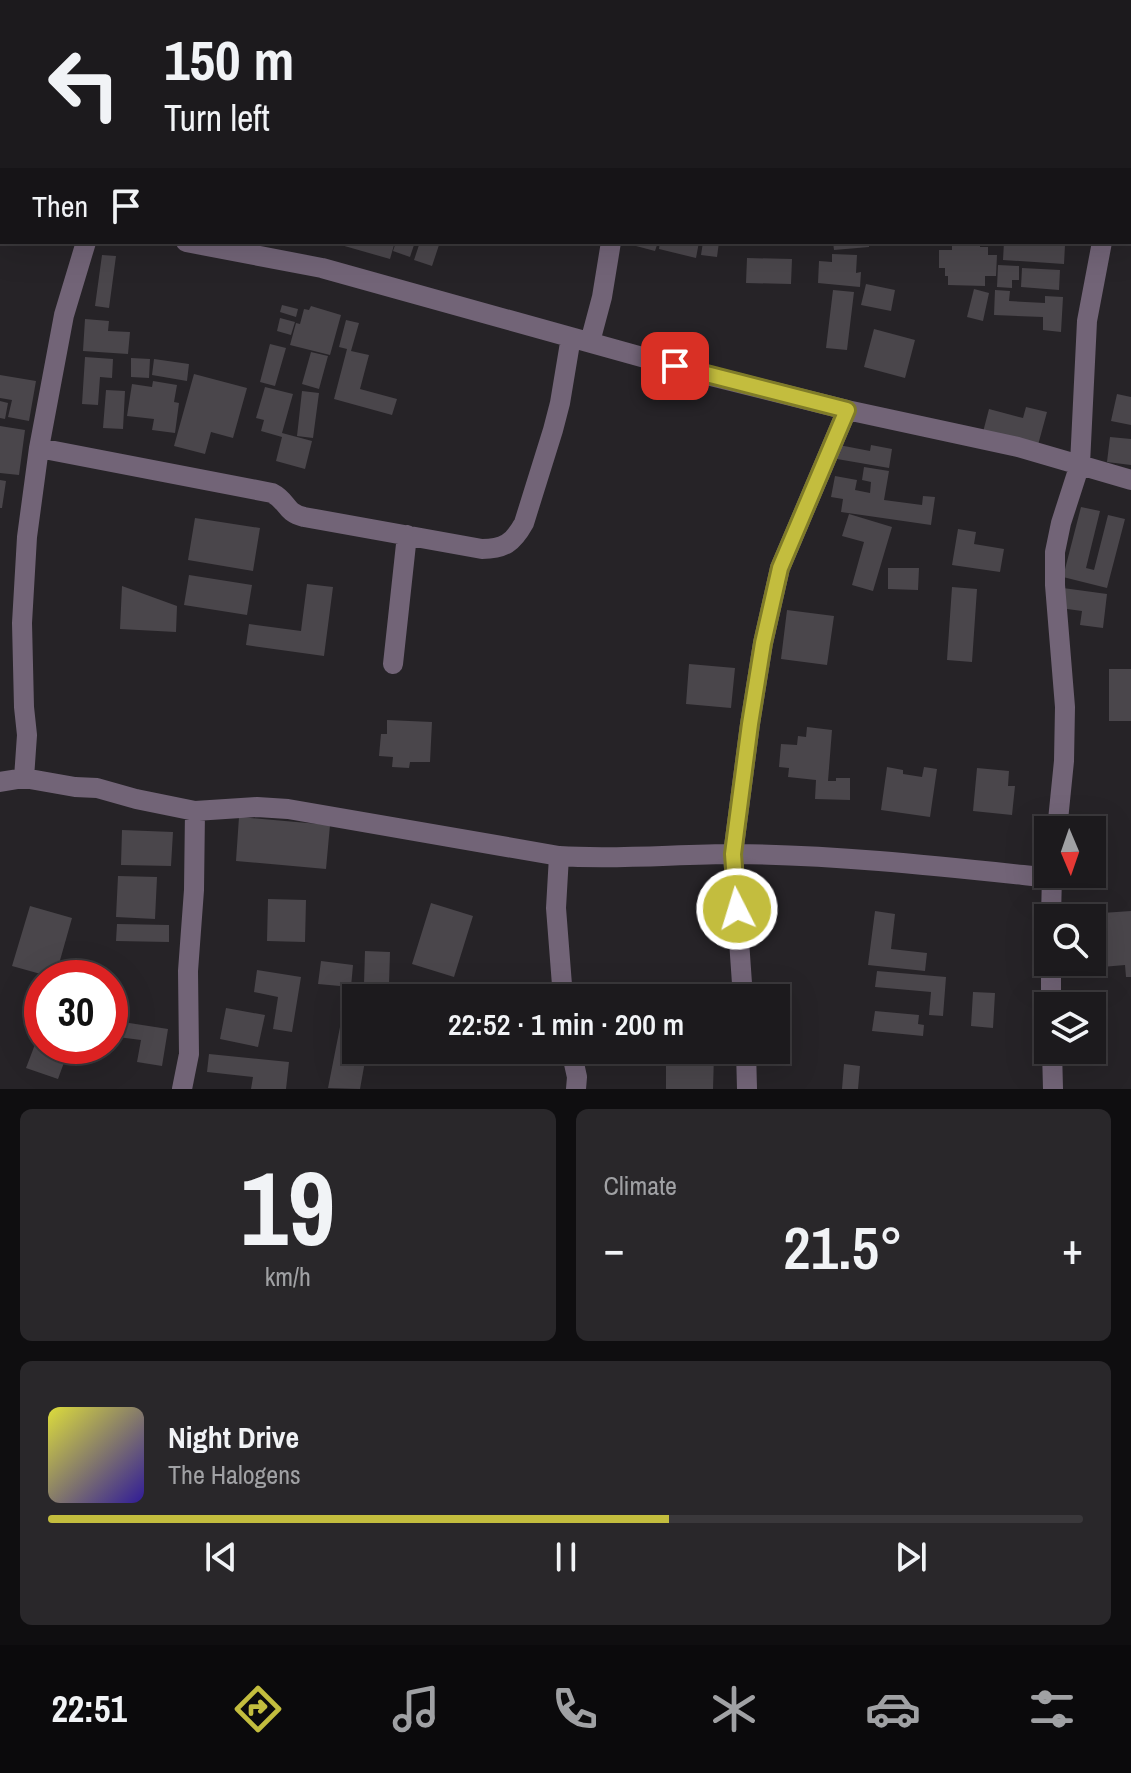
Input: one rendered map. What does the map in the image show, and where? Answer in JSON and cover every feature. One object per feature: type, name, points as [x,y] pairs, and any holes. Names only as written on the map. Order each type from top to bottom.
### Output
[{"type":"street","points":[[24,778],[27,735],[22,623],[27,537],[39,448],[64,315],[85,244]]},
{"type":"street","points":[[196,244],[322,268],[703,374],[847,410],[1018,447],[1131,480]]},
{"type":"street","points":[[39,448],[272,493],[295,515],[482,549],[507,545],[524,523],[580,339],[602,297],[611,244]]},
{"type":"street","points":[[1058,816],[1065,707],[1055,552],[1080,464],[1087,321],[1102,244]]},
{"type":"street","points":[[742,984],[733,854],[763,643],[780,568],[847,410]]},
{"type":"street","points":[[393,664],[407,535]]},
{"type":"street","points":[[0,782],[24,778],[97,788],[195,811],[257,807],[288,809],[559,856],[597,859],[733,854],[816,856],[1034,874]]},
{"type":"street","points":[[182,1089],[189,1054],[188,971],[194,890],[195,811]]},
{"type":"street","points":[[559,856],[556,908],[562,984]]},
{"type":"street","points":[[574,1064],[576,1089]]},
{"type":"street","points":[[746,1064],[747,1089]]},
{"type":"street","points":[[1052,1064],[1053,1089]]},
{"type":"building","points":[[391,244],[394,245],[390,259],[341,245]]},
{"type":"building","points":[[395,244],[414,244],[410,257],[393,251]]},
{"type":"building","points":[[419,244],[439,244],[432,266],[414,260]]},
{"type":"building","points":[[636,244],[657,244],[655,251]]},
{"type":"building","points":[[660,244],[699,244],[696,258],[659,249]]},
{"type":"building","points":[[703,244],[719,244],[717,257],[701,255]]},
{"type":"building","points":[[833,244],[869,244],[869,247],[834,250]]},
{"type":"building","points":[[952,244],[988,247],[988,255],[997,255],[996,276],[985,276],[985,286],[948,285],[945,268],[939,268],[939,250],[952,250]]},
{"type":"building","points":[[1004,244],[1065,245],[1064,264],[1003,260]]},
{"type":"building","points":[[832,254],[857,255],[856,273],[861,272],[860,287],[818,283],[819,261],[832,262]]},
{"type":"building","points":[[102,255],[116,256],[109,308],[95,306]]},
{"type":"building","points":[[747,258],[792,259],[791,284],[746,283]]},
{"type":"building","points":[[998,265],[1019,266],[1019,280],[1012,280],[1012,288],[997,287]]},
{"type":"building","points":[[1022,268],[1060,270],[1059,290],[1021,287]]},
{"type":"building","points":[[866,284],[895,290],[891,311],[861,305]]},
{"type":"building","points":[[974,289],[989,293],[983,321],[967,317]]},
{"type":"building","points":[[833,290],[854,292],[847,350],[826,348]]},
{"type":"building","points":[[995,290],[1010,291],[1009,301],[1045,303],[1045,296],[1063,297],[1061,332],[1043,330],[1043,317],[994,315]]},
{"type":"building","points":[[282,305],[298,309],[296,317],[280,312]]},
{"type":"building","points":[[311,306],[341,315],[330,355],[290,345],[296,323],[300,324],[304,309],[309,310]]},
{"type":"building","points":[[280,318],[295,322],[291,335],[277,331]]},
{"type":"building","points":[[85,319],[109,321],[108,331],[130,332],[128,354],[83,351]]},
{"type":"building","points":[[346,320],[359,323],[351,351],[369,355],[360,389],[397,399],[392,415],[334,399],[347,349],[339,347]]},
{"type":"building","points":[[874,329],[915,340],[905,378],[864,367]]},
{"type":"building","points":[[270,344],[286,348],[275,386],[260,382]]},
{"type":"building","points":[[311,352],[328,356],[319,389],[302,384]]},
{"type":"building","points":[[85,357],[113,359],[112,378],[100,377],[98,405],[82,404]]},
{"type":"building","points":[[131,358],[150,359],[149,378],[131,377]]},
{"type":"building","points":[[154,359],[189,364],[187,381],[152,375]]},
{"type":"building","points":[[194,374],[247,388],[233,438],[211,432],[205,454],[174,446]]},
{"type":"building","points":[[0,375],[36,381],[29,421],[8,417],[12,400],[0,398]]},
{"type":"building","points":[[153,381],[177,385],[174,402],[179,403],[175,433],[152,430],[154,419],[127,416],[132,384],[152,387]]},
{"type":"building","points":[[265,387],[293,394],[282,433],[312,441],[305,469],[276,461],[282,437],[261,431],[264,420],[256,418]]},
{"type":"building","points":[[106,390],[125,391],[123,429],[103,428]]},
{"type":"building","points":[[302,391],[319,393],[313,438],[297,436]]},
{"type":"building","points":[[1117,394],[1131,397],[1131,425],[1111,421]]},
{"type":"building","points":[[0,401],[8,403],[5,419],[0,418]]},
{"type":"building","points":[[1026,407],[1047,412],[1038,445],[983,432],[989,409],[1023,418]]},
{"type":"building","points":[[0,426],[25,430],[19,475],[0,473]]},
{"type":"building","points":[[1110,437],[1131,439],[1131,465],[1107,462]]},
{"type":"building","points":[[839,445],[870,451],[871,445],[892,449],[889,468],[837,459]]},
{"type":"building","points":[[864,467],[889,471],[884,500],[922,505],[923,496],[935,497],[931,525],[841,512],[843,499],[831,497],[835,476],[857,480],[855,490],[870,493],[871,482],[862,480]]},
{"type":"building","points":[[0,480],[6,481],[2,508],[0,508]]},
{"type":"building","points":[[1081,507],[1100,511],[1086,568],[1094,570],[1108,515],[1125,519],[1107,588],[1063,577]]},
{"type":"building","points":[[849,514],[892,527],[873,591],[852,585],[864,542],[842,536]]},
{"type":"building","points":[[195,518],[260,528],[253,571],[188,560]]},
{"type":"building","points":[[958,529],[976,532],[974,544],[1004,549],[1000,572],[952,565]]},
{"type":"building","points":[[888,568],[919,568],[918,590],[888,589]]},
{"type":"building","points":[[189,575],[252,585],[247,615],[184,605]]},
{"type":"building","points":[[307,584],[333,587],[324,656],[246,645],[249,624],[301,631]]},
{"type":"building","points":[[122,586],[177,606],[176,632],[120,629]]},
{"type":"building","points":[[952,587],[977,589],[972,662],[947,660]]},
{"type":"building","points":[[1063,588],[1107,594],[1103,628],[1080,625],[1082,611],[1060,608]]},
{"type":"building","points":[[787,610],[834,616],[827,665],[781,659]]},
{"type":"building","points":[[689,664],[735,668],[731,708],[686,704]]},
{"type":"building","points":[[1109,669],[1131,669],[1131,721],[1109,721]]},
{"type":"building","points":[[387,720],[432,722],[430,762],[410,762],[409,768],[392,767],[393,757],[379,756],[381,734],[387,734]]},
{"type":"building","points":[[807,727],[832,730],[828,781],[850,778],[850,800],[815,799],[816,780],[788,777],[789,768],[779,767],[781,744],[797,745],[798,736],[806,737]]},
{"type":"building","points":[[887,767],[922,777],[924,767],[937,769],[930,817],[881,810]]},
{"type":"building","points":[[977,768],[1009,771],[1008,786],[1015,786],[1012,815],[973,811]]},
{"type":"building","points":[[239,817],[330,825],[326,869],[236,861]]},
{"type":"building","points":[[122,830],[173,832],[171,866],[121,865]]},
{"type":"building","points":[[118,876],[157,877],[155,919],[116,917]]},
{"type":"building","points":[[268,899],[306,900],[305,942],[267,941]]},
{"type":"building","points":[[431,903],[473,916],[454,977],[412,964]]},
{"type":"building","points":[[30,906],[72,918],[60,960],[24,960],[24,969],[12,966]]},
{"type":"building","points":[[875,911],[895,914],[891,949],[927,953],[925,971],[868,965]]},
{"type":"building","points":[[1131,911],[1131,977],[1126,977],[1125,965],[1106,967],[1106,913]]},
{"type":"building","points":[[117,924],[169,925],[169,942],[116,941]]},
{"type":"building","points":[[365,951],[390,952],[389,984],[364,984]]},
{"type":"building","points":[[321,961],[353,965],[351,984],[318,984]]},
{"type":"building","points":[[257,970],[301,977],[292,1032],[273,1029],[278,997],[254,992]]},
{"type":"building","points":[[877,971],[946,977],[943,1016],[929,1015],[931,992],[875,987]]},
{"type":"building","points":[[973,992],[995,993],[993,1028],[971,1026]]},
{"type":"building","points":[[226,1008],[265,1015],[258,1047],[220,1039]]},
{"type":"building","points":[[875,1011],[919,1015],[918,1024],[924,1025],[923,1036],[872,1031]]},
{"type":"building","points":[[128,1023],[168,1029],[162,1066],[137,1062],[141,1040],[128,1038]]},
{"type":"building","points":[[342,1027],[342,1064],[364,1064],[360,1089],[328,1088]]},
{"type":"building","points":[[209,1054],[289,1062],[286,1089],[251,1089],[253,1077],[207,1072]]},
{"type":"building","points":[[28,1064],[63,1064],[58,1079],[26,1068]]},
{"type":"building","points":[[666,1064],[714,1064],[713,1089],[666,1089]]},
{"type":"building","points":[[844,1064],[860,1066],[858,1089],[842,1089]]},
{"type":"route","points":[[675,366],[847,410],[780,568],[763,643],[733,854],[737,909]]}]
